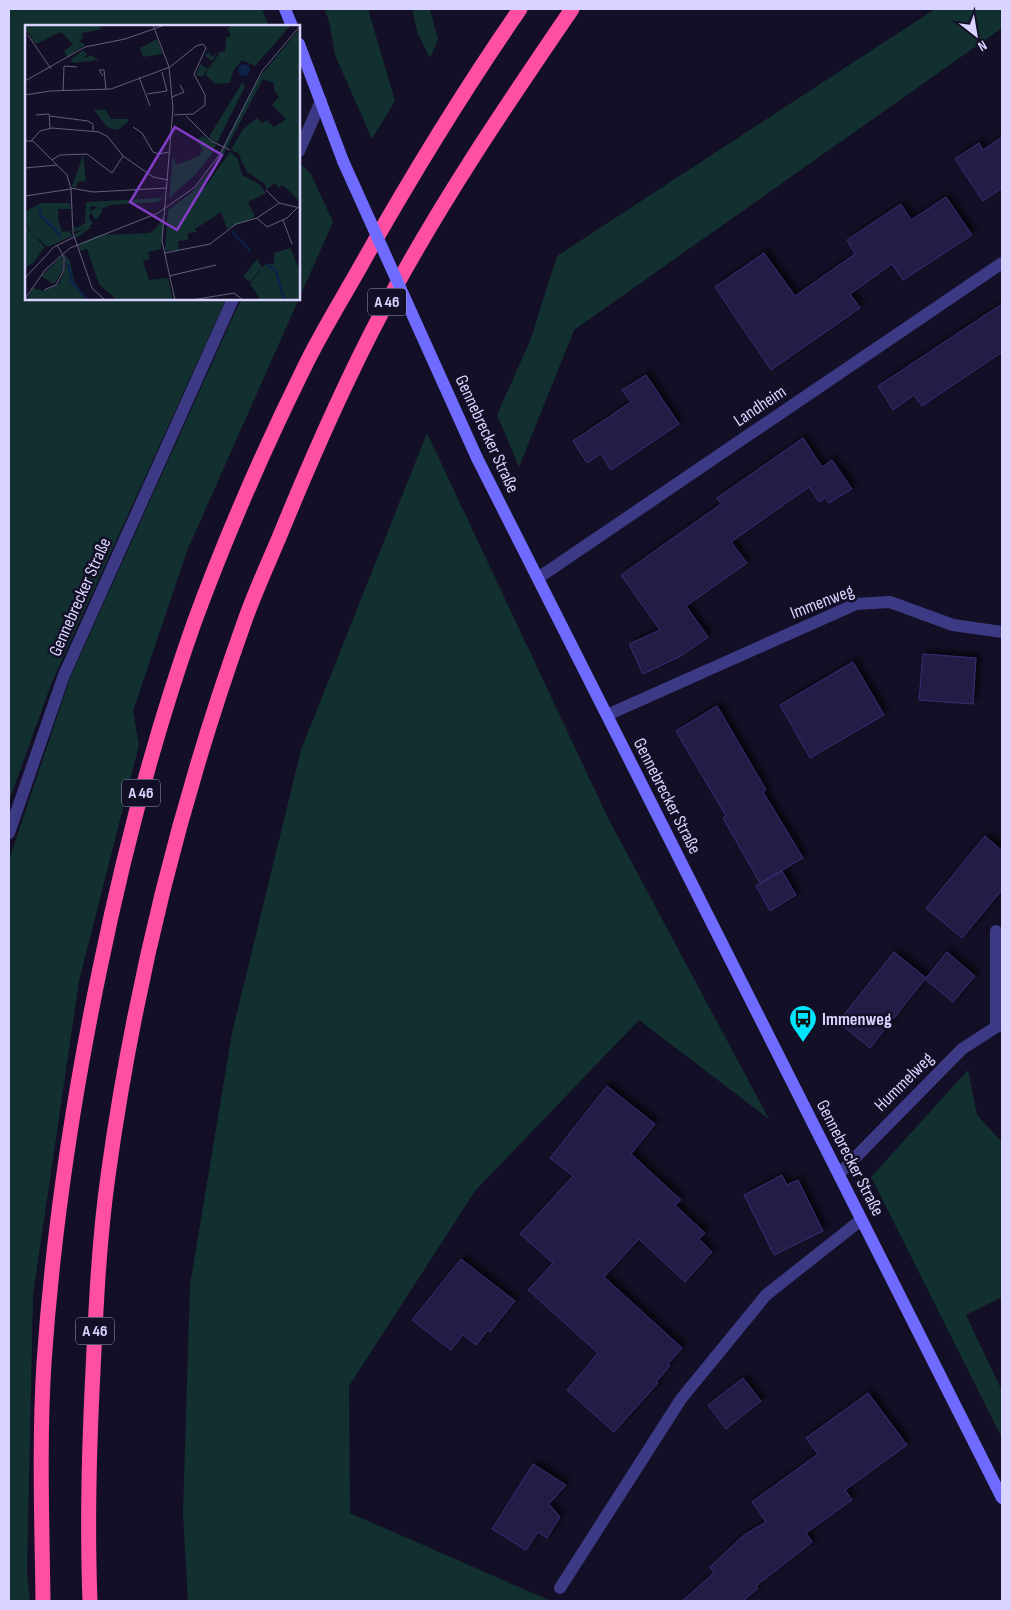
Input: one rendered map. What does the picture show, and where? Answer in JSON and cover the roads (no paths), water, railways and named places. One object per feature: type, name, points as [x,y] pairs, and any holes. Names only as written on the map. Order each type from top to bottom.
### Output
[{"type":"highway","name":"A 46","points":[[43,1601],[43,1396],[53,1247],[80,1063],[128,842],[148,766],[211,579],[240,508],[306,362],[403,190],[470,82],[520,9]]},
{"type":"highway","name":"A 46","points":[[90,1601],[87,1540],[88,1469],[96,1296],[108,1180],[126,1063],[146,958],[170,858],[206,735],[246,619],[297,495],[341,394],[381,313],[422,239],[466,167],[572,9]]},
{"type":"main road","points":[[284,9],[292,25]]},
{"type":"main road","name":"Gennebrecker Straße","points":[[300,47],[343,160],[477,458],[1002,1498]]},
{"type":"street","points":[[300,149],[321,101]]},
{"type":"street","name":"Landheim","points":[[538,578],[1002,263]]},
{"type":"street","name":"Gennebrecker Straße","points":[[9,833],[64,675],[233,300]]},
{"type":"street","name":"Immenweg","points":[[606,715],[856,604],[890,602],[953,625],[1002,632]]},
{"type":"street","points":[[996,931],[999,1026]]},
{"type":"street","name":"Hummelweg","points":[[839,1174],[962,1049],[999,1026]]},
{"type":"street","points":[[560,1588],[680,1399],[766,1295],[862,1220]]},
{"type":"place","name":"Immenweg","points":[[803,1043]]}]
